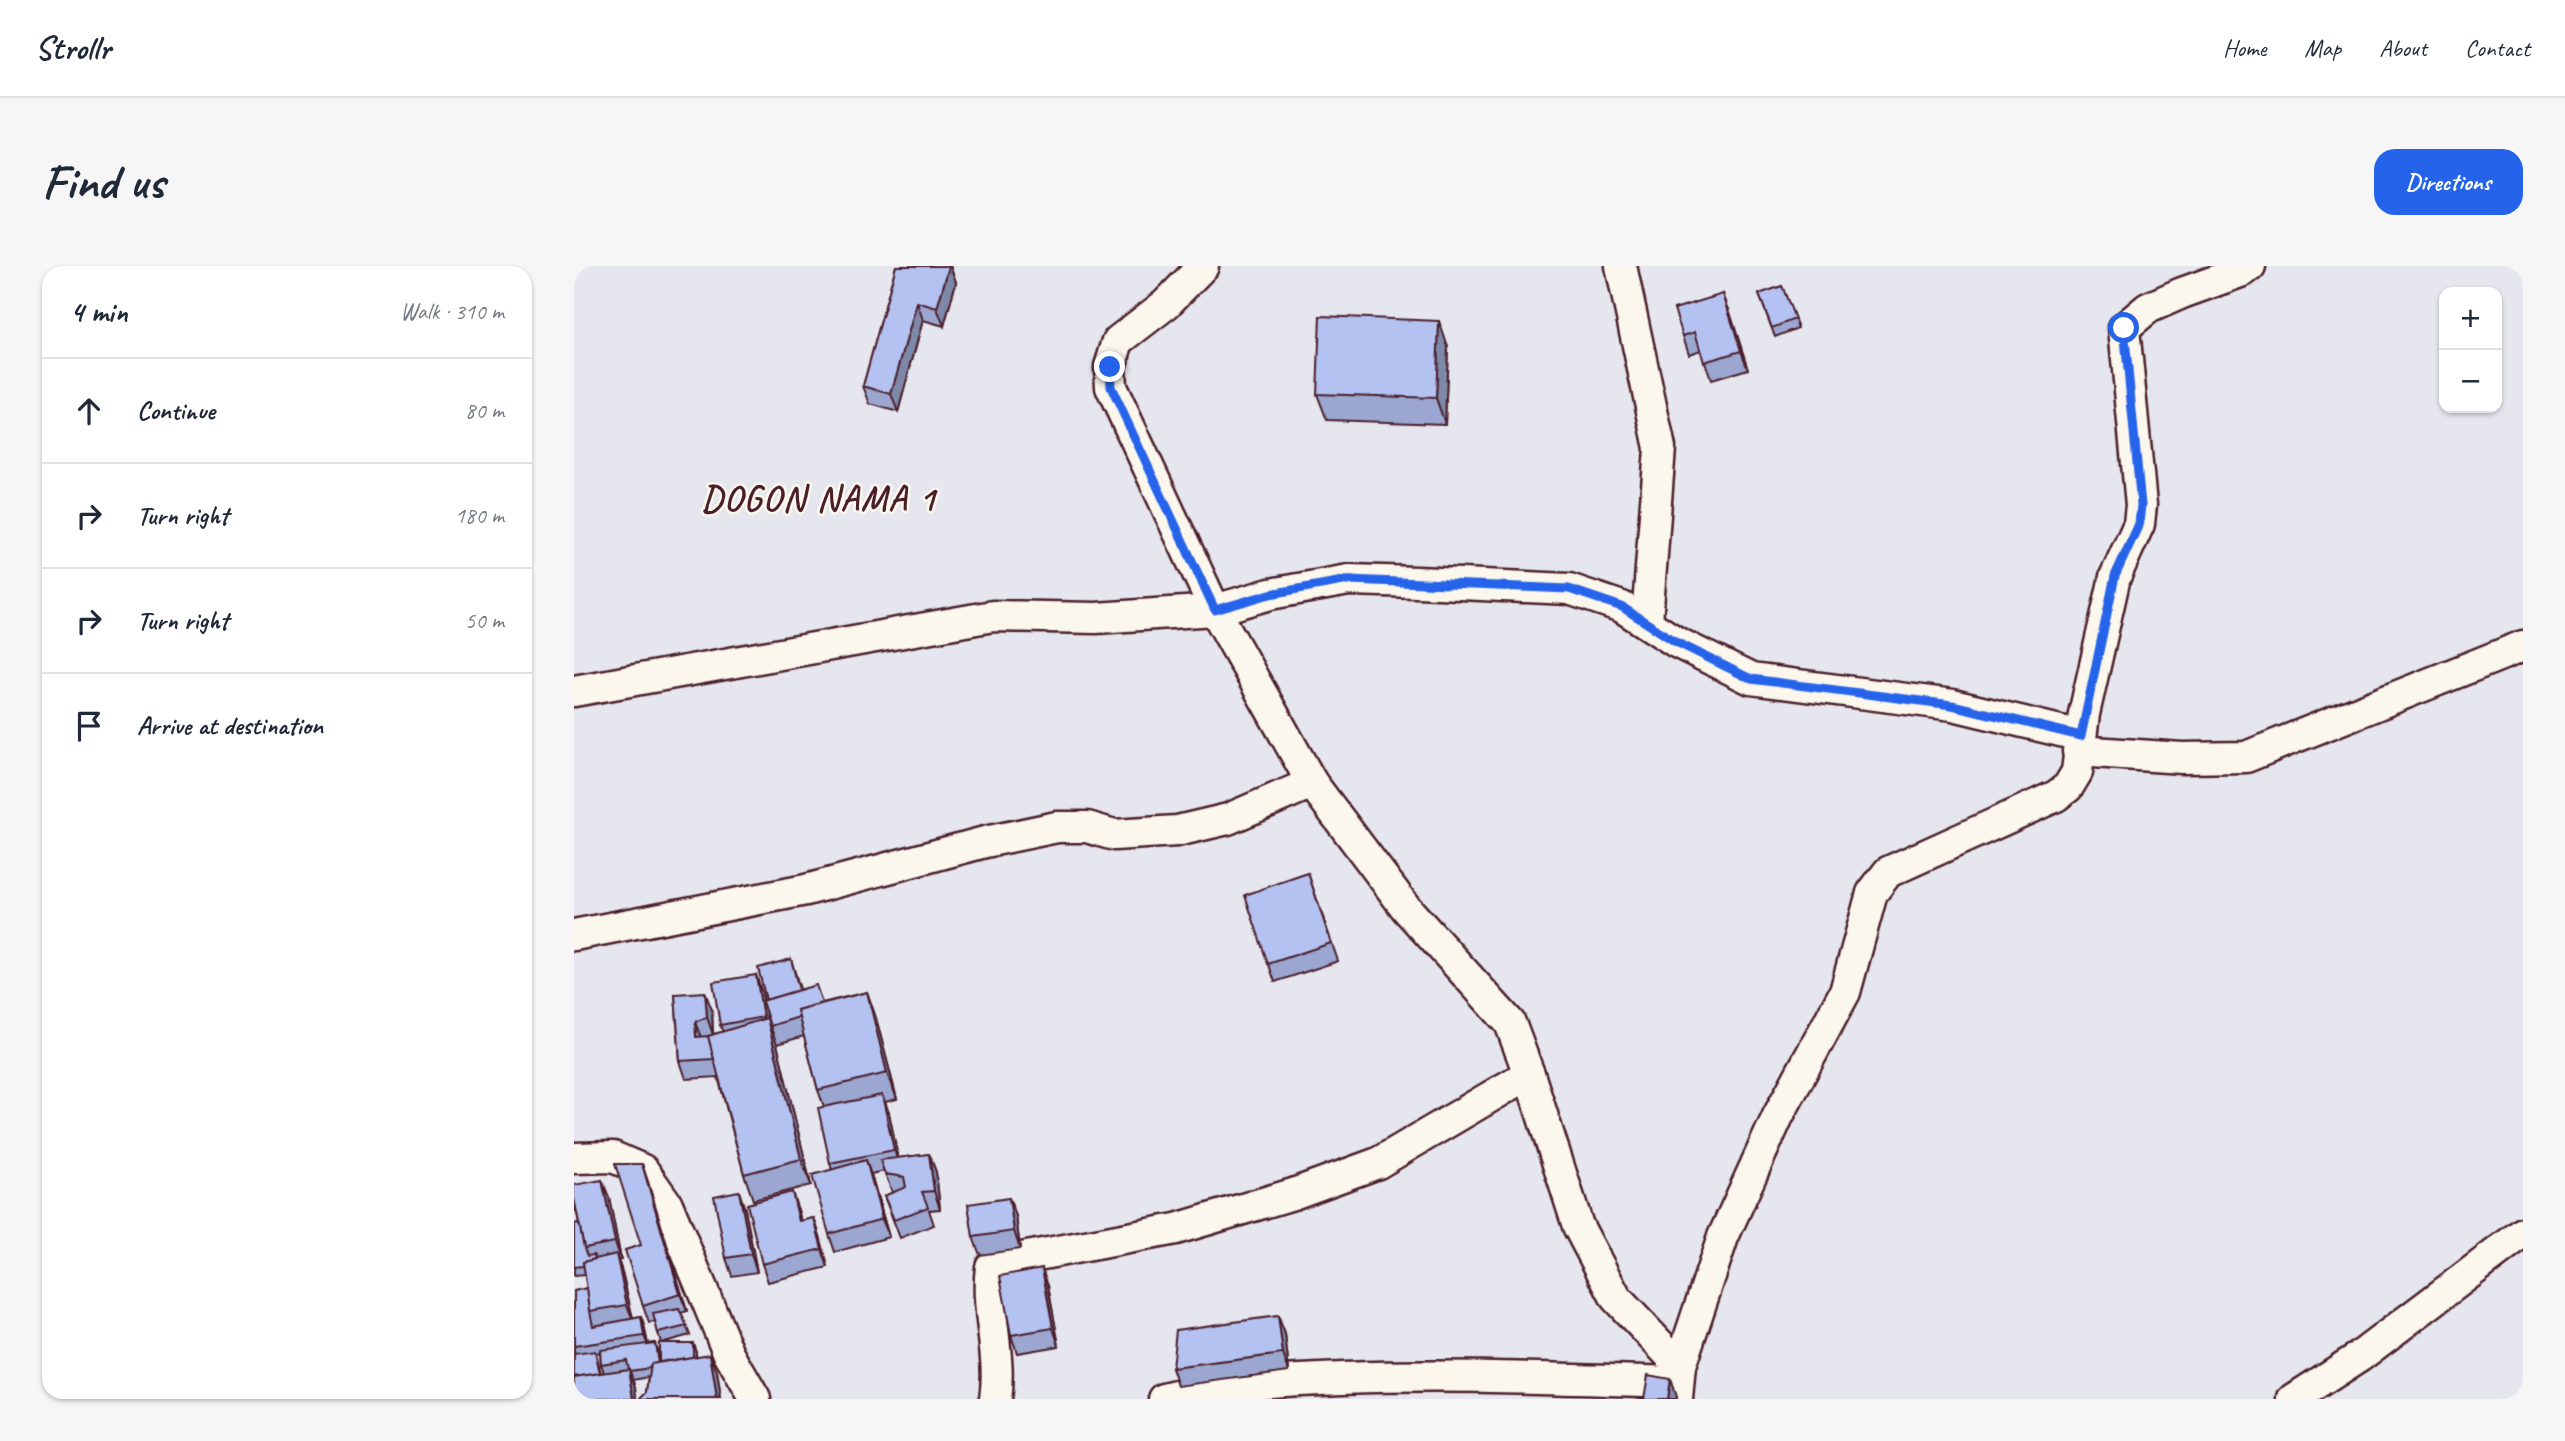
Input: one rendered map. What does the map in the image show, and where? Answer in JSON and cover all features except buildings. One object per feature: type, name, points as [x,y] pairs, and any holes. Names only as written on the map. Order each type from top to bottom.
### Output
[{"type":"street","points":[[1203,266],[1166,304],[1118,341],[1110,367],[1111,387],[1215,610],[1312,783],[1406,908],[1510,1023],[1578,1226],[1616,1298],[1679,1382]]},
{"type":"street","points":[[1621,266],[1660,448],[1647,621]]},
{"type":"street","points":[[1679,1382],[1723,1237],[1778,1116],[1845,992],[1872,893],[1888,872],[2056,796],[2068,787],[2077,772],[2080,743],[2115,576],[2139,524],[2141,505],[2124,328],[2148,309],[2250,266]]},
{"type":"street","points":[[574,691],[993,616],[1096,618],[1215,610],[1270,594],[1349,580],[1569,589],[1622,607],[1676,642],[1751,679],[1952,705],[2080,743],[2182,758],[2246,757],[2523,646]]},
{"type":"street","points":[[574,935],[806,890],[985,842],[1057,827],[1087,827],[1114,835],[1177,831],[1228,819],[1312,783]]},
{"type":"street","points":[[995,1399],[999,1376],[988,1290],[991,1267],[1006,1261],[1176,1229],[1293,1194],[1378,1163],[1529,1074]]},
{"type":"street","points":[[574,1158],[613,1157],[643,1170],[667,1204],[729,1354],[755,1399]]},
{"type":"street","points":[[2294,1399],[2359,1357],[2523,1233]]},
{"type":"street","points":[[1164,1399],[1295,1380],[1413,1376],[1679,1382]]},
{"type":"district","name":"DOGON NAMA 1","points":[[819,498]]},
{"type":"route","points":[[1110,367],[1111,387],[1215,610],[1270,594],[1349,580],[1569,589],[1622,607],[1676,642],[1751,679],[1952,705],[2081,736],[2115,576],[2139,524],[2141,505],[2124,328]]}]
